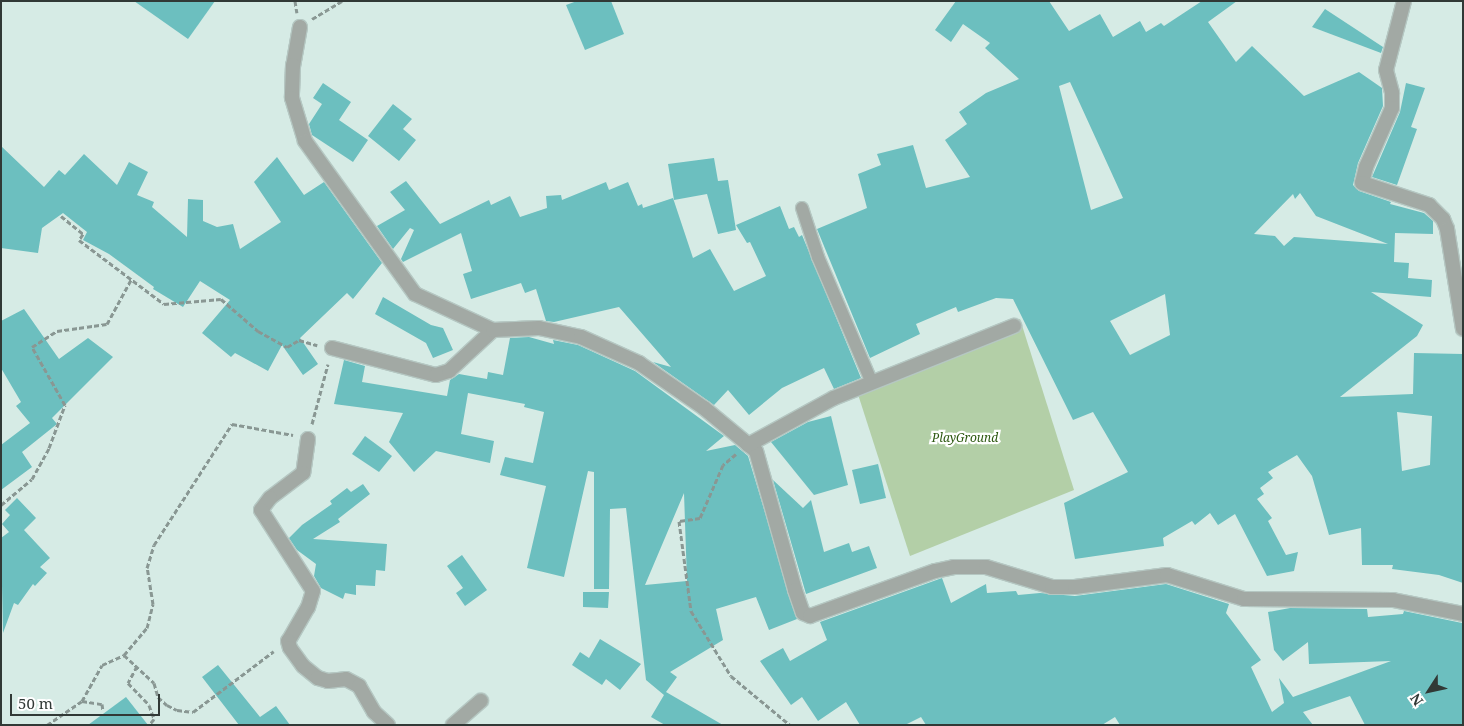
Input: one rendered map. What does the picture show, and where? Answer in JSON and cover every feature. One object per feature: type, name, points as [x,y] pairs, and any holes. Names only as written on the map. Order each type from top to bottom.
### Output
[{"type":"street","points":[[1404,1],[1386,70],[1392,93],[1392,108],[1366,167],[1362,183],[1429,205],[1443,219],[1447,229],[1463,329]]},
{"type":"street","points":[[300,27],[293,65],[292,98],[305,141],[415,294],[493,330],[539,328],[605,346],[668,382],[748,445],[758,457],[795,590],[806,615],[853,602],[935,571],[954,567],[986,566],[1052,587],[1075,587],[1167,575],[1244,599],[1393,600],[1463,614]]},
{"type":"street","points":[[748,445],[805,412],[1014,326]]},
{"type":"street","points":[[332,348],[436,375],[449,371],[493,330]]},
{"type":"street","points":[[308,439],[303,473],[270,498],[261,510],[313,591],[308,607],[288,641],[290,648],[303,666],[318,678],[328,681],[346,679],[359,686],[374,712],[388,725]]},
{"type":"street","points":[[453,725],[481,701]]},
{"type":"lane","points":[[802,208],[818,257],[872,383]]},
{"type":"path","points":[[300,27],[342,1]]},
{"type":"path","points":[[47,725],[82,701],[102,666],[124,654],[146,628],[154,604],[147,568],[154,545],[232,424],[260,427],[308,439],[332,348],[300,340],[287,347],[258,331],[221,299],[164,304],[132,278],[79,240],[83,234],[61,216]]},
{"type":"path","points":[[1,505],[32,479],[49,448],[65,405],[32,347],[57,331],[107,324],[132,278]]},
{"type":"path","points":[[748,445],[723,465],[700,518],[679,521],[691,611],[731,676],[790,725]]},
{"type":"path","points":[[124,654],[154,683],[158,697],[167,705],[186,712],[193,712],[270,652],[290,648]]},
{"type":"path","points":[[137,666],[128,682],[148,704],[154,719],[149,725]]},
{"type":"path","points":[[82,701],[102,704],[103,711]]},
{"type":"green space","name":"PlayGround","points":[[1020,319],[1074,490],[910,556],[855,385]]},
{"type":"building","points":[[134,1],[215,1],[188,39]]},
{"type":"building","points":[[577,1],[611,1],[624,34],[585,50],[566,5]]},
{"type":"building","points":[[956,1],[1049,1],[1069,31],[1100,14],[1113,37],[1140,21],[1146,32],[1161,23],[1164,26],[1202,1],[1237,1],[1208,22],[1236,62],[1252,46],[1304,96],[1359,72],[1382,88],[1383,106],[1358,163],[1353,185],[1359,191],[1391,202],[1390,204],[1424,213],[1433,221],[1433,234],[1395,233],[1394,262],[1409,263],[1408,278],[1432,280],[1431,297],[1371,292],[1423,325],[1417,336],[1340,397],[1413,394],[1414,353],[1463,354],[1463,583],[1439,575],[1392,569],[1393,565],[1362,565],[1361,528],[1329,535],[1312,476],[1297,455],[1268,472],[1273,478],[1260,488],[1264,494],[1257,499],[1272,518],[1268,521],[1286,555],[1298,552],[1294,571],[1267,576],[1235,514],[1218,525],[1210,513],[1195,525],[1192,521],[1163,538],[1164,546],[1075,559],[1064,503],[1128,472],[1093,412],[1073,420],[1013,299],[996,298],[958,312],[956,307],[916,324],[920,334],[870,358],[817,229],[867,208],[858,174],[881,165],[877,154],[913,145],[926,188],[970,177],[945,140],[967,124],[959,112],[986,93],[1019,79],[985,48],[990,43],[963,24],[951,42],[935,30]],"holes":[[[1070,82],[1123,198],[1091,210],[1059,86]],[[1300,193],[1316,216],[1388,244],[1294,237],[1284,246],[1275,236],[1254,234],[1293,194],[1295,199]],[[1165,294],[1170,335],[1130,355],[1110,321]],[[1397,412],[1432,416],[1430,465],[1402,471]]]},
{"type":"building","points":[[1325,9],[1383,47],[1381,53],[1312,27]]},
{"type":"building","points":[[323,83],[351,102],[339,120],[368,140],[353,162],[312,135],[309,124],[322,104],[313,98]]},
{"type":"building","points":[[1406,83],[1425,88],[1411,127],[1417,129],[1397,185],[1372,177],[1400,112]]},
{"type":"building","points":[[393,104],[412,119],[403,129],[416,140],[399,161],[368,136]]},
{"type":"building","points":[[1,146],[44,187],[59,170],[65,175],[84,154],[117,185],[129,162],[148,172],[137,195],[154,202],[152,207],[187,237],[188,199],[203,200],[203,221],[217,227],[233,224],[240,249],[281,222],[254,182],[277,157],[304,195],[324,182],[382,263],[353,299],[347,293],[300,338],[318,364],[303,375],[282,345],[268,371],[235,353],[231,357],[202,333],[230,300],[200,281],[183,307],[153,289],[154,287],[109,254],[83,240],[87,232],[63,213],[42,228],[38,253],[1,248]]},
{"type":"building","points":[[714,158],[718,181],[728,180],[736,230],[718,234],[707,194],[674,200],[668,164]]},
{"type":"building","points":[[406,181],[440,224],[489,200],[491,205],[510,196],[520,217],[547,208],[546,196],[561,195],[562,200],[606,182],[609,190],[628,182],[638,206],[642,204],[643,208],[673,198],[693,258],[710,249],[734,291],[766,276],[750,242],[747,243],[736,225],[780,206],[789,229],[794,227],[799,237],[802,235],[861,378],[834,389],[824,368],[782,388],[749,415],[728,390],[714,405],[653,362],[671,367],[619,307],[554,322],[546,321],[536,289],[525,293],[521,283],[471,299],[463,274],[472,271],[461,233],[403,262],[401,259],[414,230],[410,228],[393,249],[377,226],[405,210],[390,192]]},
{"type":"building","points":[[383,297],[431,325],[443,328],[453,350],[433,358],[426,343],[375,314]]},
{"type":"building","points":[[24,309],[59,359],[88,338],[113,357],[52,418],[57,424],[22,452],[32,467],[1,490],[1,445],[30,423],[16,406],[21,402],[1,368],[1,321]]},
{"type":"building","points":[[529,337],[554,344],[553,340],[578,345],[635,371],[724,436],[706,451],[735,445],[748,456],[797,619],[769,630],[756,597],[716,609],[723,640],[670,672],[677,677],[666,692],[723,725],[665,725],[651,717],[664,695],[646,680],[626,508],[610,509],[609,589],[594,589],[594,472],[588,471],[564,577],[527,568],[546,486],[500,475],[505,457],[533,463],[544,412],[524,407],[525,404],[468,393],[461,434],[494,441],[490,463],[436,451],[414,472],[389,442],[403,413],[334,404],[344,360],[365,366],[362,382],[447,396],[450,380],[459,374],[487,379],[488,372],[503,375],[510,338]],"holes":[[[684,493],[687,581],[645,585]]]},
{"type":"building","points":[[831,416],[848,485],[814,495],[771,442],[808,422]]},
{"type":"building","points":[[365,436],[392,456],[379,472],[352,454]]},
{"type":"building","points":[[878,464],[886,498],[860,504],[852,470]]},
{"type":"building","points":[[773,480],[803,508],[811,500],[824,552],[849,543],[852,552],[869,546],[877,568],[806,594]]},
{"type":"building","points":[[363,484],[370,494],[338,519],[340,522],[313,539],[387,544],[385,571],[376,570],[375,586],[356,585],[356,595],[345,593],[343,599],[321,588],[314,576],[316,564],[297,550],[289,538],[302,525],[332,504],[330,501],[347,488],[351,492]]},
{"type":"building","points":[[17,498],[36,518],[24,530],[50,558],[40,567],[47,573],[35,586],[33,584],[18,605],[14,603],[3,633],[1,538],[9,532],[2,524],[10,515],[5,510]]},
{"type":"building","points":[[462,555],[487,590],[465,606],[456,593],[463,588],[447,566]]},
{"type":"building","points":[[942,578],[951,603],[986,584],[987,593],[1016,591],[1018,595],[1040,593],[1075,596],[1166,584],[1229,604],[1226,613],[1261,660],[1251,667],[1272,712],[1284,703],[1279,678],[1293,697],[1391,661],[1309,664],[1308,642],[1283,661],[1274,650],[1268,612],[1290,608],[1367,609],[1368,617],[1403,614],[1404,611],[1462,623],[1463,725],[1365,725],[1350,696],[1303,712],[1313,725],[1120,725],[1115,717],[1102,725],[926,725],[921,717],[905,725],[860,725],[846,702],[818,721],[802,697],[791,705],[760,661],[783,648],[790,661],[827,640],[820,622]]},
{"type":"building","points":[[583,592],[609,592],[608,608],[583,607]]},
{"type":"building","points":[[600,639],[641,664],[620,690],[606,679],[602,685],[572,665],[580,652],[589,658]]},
{"type":"building","points":[[218,665],[260,717],[276,706],[290,725],[239,725],[202,677]]},
{"type":"building","points":[[126,697],[148,725],[88,725]]}]
